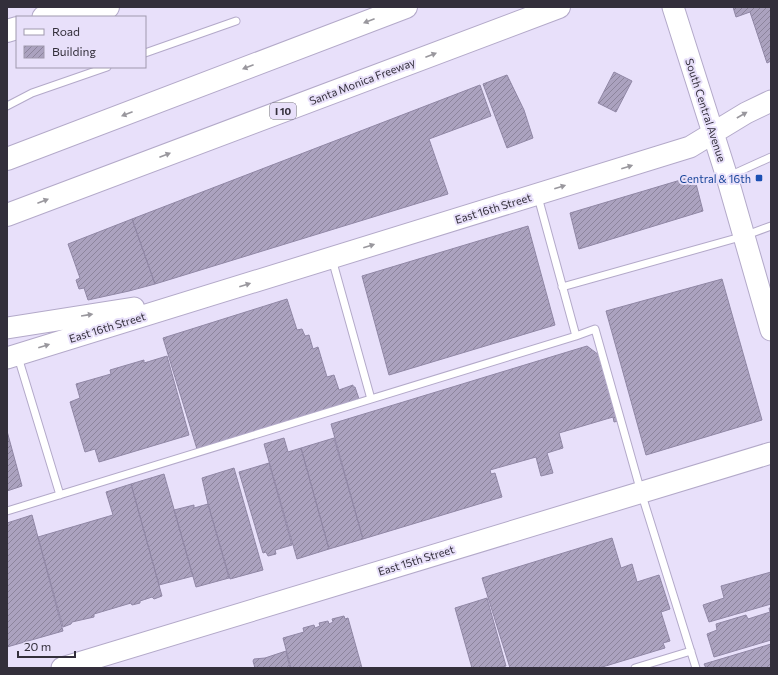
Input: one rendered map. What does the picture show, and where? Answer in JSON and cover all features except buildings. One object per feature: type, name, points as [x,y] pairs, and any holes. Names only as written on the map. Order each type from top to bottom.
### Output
[{"type":"highway","points":[[70,16],[108,7]]},
{"type":"highway","points":[[7,159],[406,7]]},
{"type":"highway","name":"Santa Monica Freeway","points":[[7,215],[559,7]]},
{"type":"main road","points":[[46,16],[71,7]]},
{"type":"main road","name":"South Central Avenue","points":[[673,7],[727,177],[771,330]]},
{"type":"main road","name":"East 16th Street","points":[[12,356],[690,147],[746,113],[771,102]]},
{"type":"main road","name":"East 16th Street","points":[[7,328],[208,296]]},
{"type":"main road","name":"East 15th Street","points":[[62,668],[771,453]]},
{"type":"lane","points":[[146,53],[236,21]]},
{"type":"lane","points":[[7,106],[32,93],[104,68]]},
{"type":"lane","points":[[727,177],[771,157]]},
{"type":"lane","points":[[538,194],[576,336]]},
{"type":"lane","points":[[562,287],[744,236],[771,226]]},
{"type":"lane","points":[[332,258],[371,399]]},
{"type":"lane","points":[[7,511],[595,329],[641,492],[696,668]]},
{"type":"lane","points":[[12,356],[60,495]]},
{"type":"lane","points":[[634,668],[691,651]]},
{"type":"place","name":"Central & 16th","points":[[759,178]]}]
